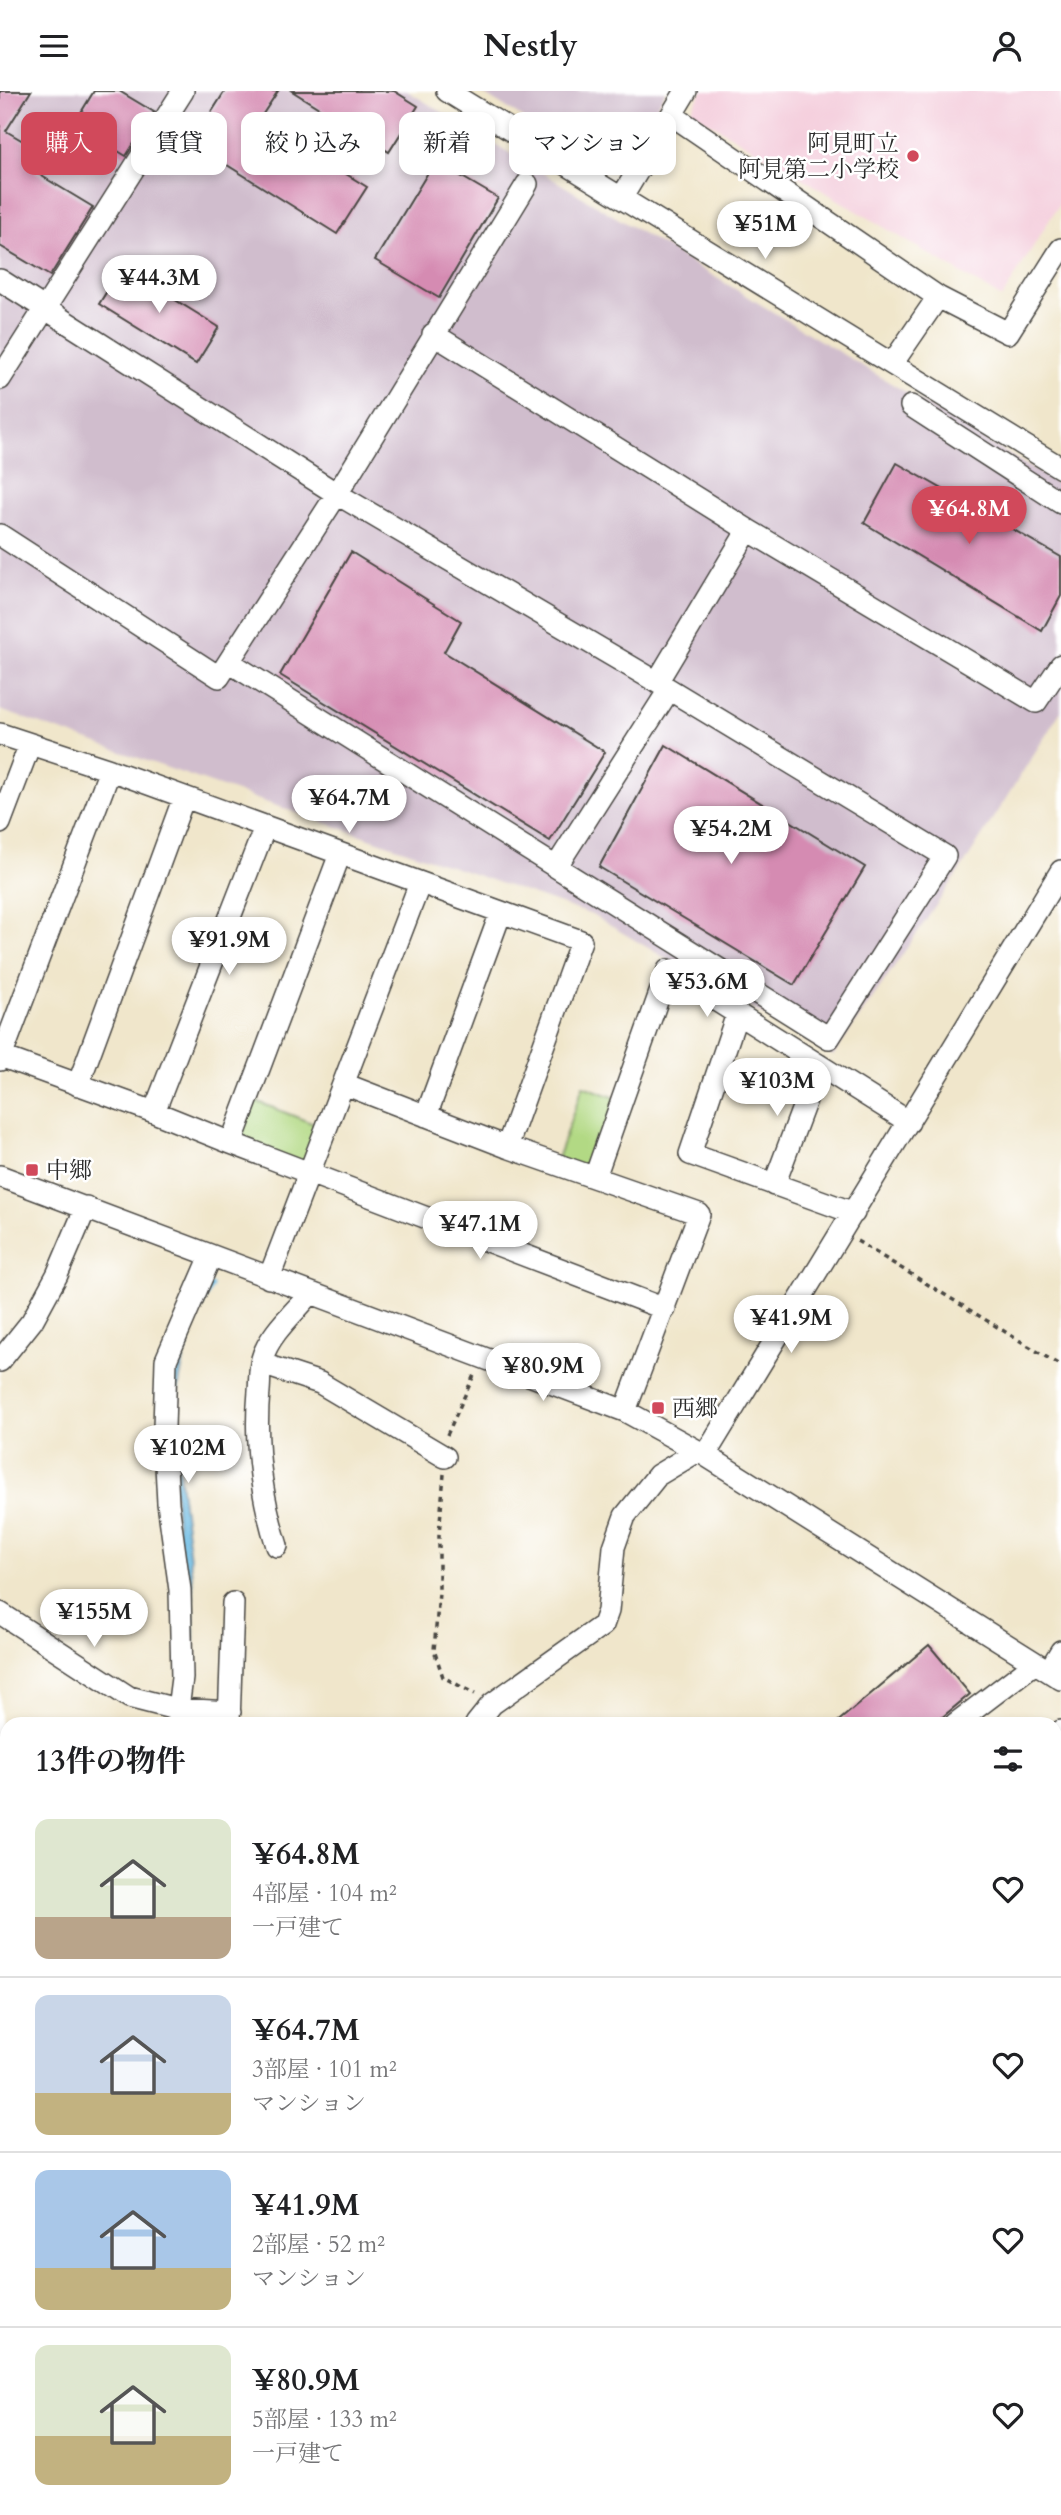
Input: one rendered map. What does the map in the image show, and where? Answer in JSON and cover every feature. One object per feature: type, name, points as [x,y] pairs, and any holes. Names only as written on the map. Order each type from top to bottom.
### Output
[{"type":"street","points":[[0,379],[183,91]]},
{"type":"street","points":[[447,91],[1061,468]]},
{"type":"street","points":[[674,112],[686,91]]},
{"type":"street","points":[[676,118],[938,297],[1008,333],[1061,249]]},
{"type":"street","points":[[622,197],[635,175]]},
{"type":"street","points":[[0,535],[219,677],[337,494],[527,184]]},
{"type":"street","points":[[0,280],[337,494],[945,856],[829,1038],[229,662]]},
{"type":"street","points":[[892,364],[938,297]]},
{"type":"street","points":[[433,334],[748,530],[1036,702],[1061,665]]},
{"type":"street","points":[[911,406],[1061,503]]},
{"type":"street","points":[[556,867],[663,686],[748,530]]},
{"type":"street","points":[[0,734],[110,770],[582,941],[507,1147]]},
{"type":"street","points":[[0,823],[30,744]]},
{"type":"street","points":[[110,770],[0,1057],[154,1111],[231,1143],[665,1308]]},
{"type":"street","points":[[78,1085],[184,797]]},
{"type":"street","points":[[154,1111],[264,827]]},
{"type":"street","points":[[231,1143],[340,854]]},
{"type":"street","points":[[482,1717],[492,1704],[603,1625],[608,1611],[614,1547],[625,1516],[658,1475],[701,1453],[842,1233],[1061,871]]},
{"type":"street","points":[[269,1278],[420,883]]},
{"type":"street","points":[[426,1116],[501,912]]},
{"type":"street","points":[[594,1177],[668,970],[909,1122]]},
{"type":"street","points":[[737,1014],[690,1154],[854,1213]]},
{"type":"street","points":[[774,1185],[819,1065]]},
{"type":"street","points":[[344,1084],[507,1147],[699,1215],[625,1411]]},
{"type":"street","points":[[0,1176],[625,1411],[701,1453],[1048,1671]]},
{"type":"street","points":[[0,1361],[32,1321],[57,1275],[86,1207]]},
{"type":"street","points":[[0,1613],[130,1697],[176,1717],[182,1678],[180,1590],[168,1503],[164,1428],[166,1360],[211,1256]]},
{"type":"street","points":[[277,1546],[266,1511],[259,1467],[256,1423],[261,1364],[276,1334],[310,1294]]},
{"type":"street","points":[[261,1364],[320,1383],[445,1457]]},
{"type":"street","points":[[229,1717],[233,1603]]},
{"type":"street","points":[[967,1717],[1048,1671],[1061,1651]]},
{"type":"path","points":[[842,1233],[1061,1366]]},
{"type":"path","points":[[482,1358],[447,1433],[434,1650],[443,1677],[492,1704]]},
{"type":"shaded area","points":[[0,91],[407,91],[442,112],[399,112],[399,175],[495,175],[495,144],[509,153],[509,175],[546,175],[1061,486],[1061,711],[967,860],[833,1056],[592,915],[0,710]]},
{"type":"shaded area","points":[[478,91],[666,91],[654,112],[513,112]]},
{"type":"shaded area","name":"阿見町立 阿見第二小学校","points":[[702,91],[1061,91],[1061,201],[1002,298],[690,111]]},
{"type":"green space","points":[[583,1086],[622,1100],[595,1177],[555,1164]]},
{"type":"green space","points":[[248,1098],[327,1129],[310,1173],[231,1143]]},
{"type":"water","points":[[181,1335],[191,1337],[177,1399],[176,1431],[193,1590],[193,1675],[185,1670],[169,1390]]},
{"type":"building","points":[[0,91],[31,91],[6,131],[21,140],[21,175],[40,175],[93,207],[50,276],[0,246]]},
{"type":"building","points":[[94,91],[119,91],[154,112],[131,112],[131,148],[126,156],[117,150],[117,112],[81,112]]},
{"type":"building","points":[[225,91],[278,91],[264,112],[241,112],[241,174],[227,165],[227,112],[212,112]]},
{"type":"building","points":[[292,91],[394,91],[418,106],[414,112],[399,112],[399,136],[389,152],[385,149],[385,112],[325,112]]},
{"type":"building","points":[[243,175],[348,175],[367,187],[337,234]]},
{"type":"building","points":[[427,175],[459,175],[498,198],[439,298],[375,260]]},
{"type":"building","points":[[122,267],[219,327],[196,364],[99,304]]},
{"type":"building","points":[[897,463],[1061,557],[1061,596],[1042,631],[864,523]]},
{"type":"building","points":[[351,552],[461,621],[444,652],[605,752],[550,841],[280,675]]},
{"type":"building","points":[[666,745],[865,867],[794,985],[599,867]]},
{"type":"building","points":[[929,1645],[970,1694],[942,1717],[843,1717]]},
{"type":"waterway","points":[[199,1309],[211,1286]]},
{"type":"place","name":"阿見町立 阿見第二小学校","points":[[913,156]]},
{"type":"place","name":"中郷","points":[[32,1170]]},
{"type":"place","name":"西郷","points":[[658,1408]]}]
